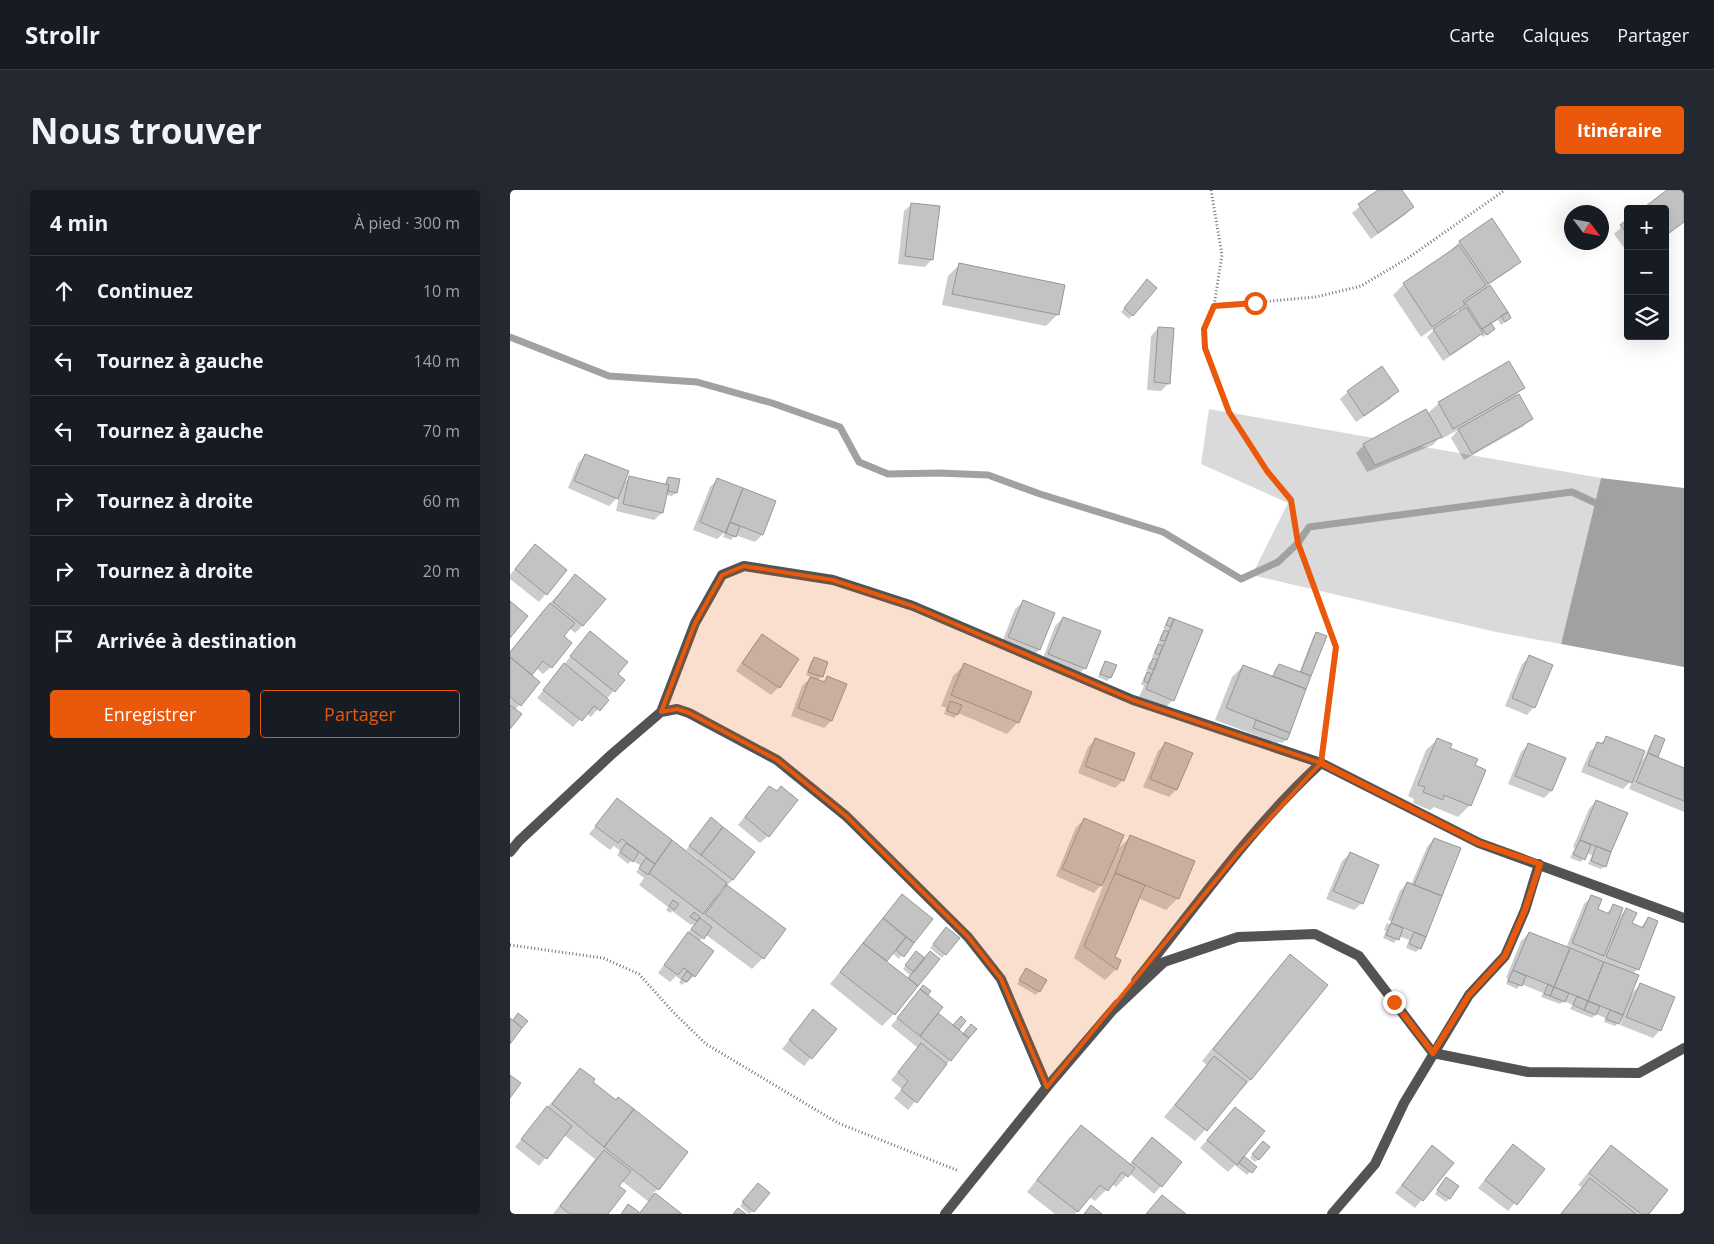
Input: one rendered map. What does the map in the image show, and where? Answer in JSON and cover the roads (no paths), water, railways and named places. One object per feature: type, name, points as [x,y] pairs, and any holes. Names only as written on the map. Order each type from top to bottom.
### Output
[{"type":"street","points":[[510,852],[519,841],[612,754],[661,712],[695,623],[722,575],[744,566],[833,580],[913,606],[1133,700],[1321,763],[1479,843],[1684,918]]},
{"type":"street","points":[[661,712],[677,709],[689,713],[777,760],[846,816],[968,937],[1001,979],[1047,1087]]},
{"type":"street","points":[[945,1214],[1047,1087],[1114,1009],[1240,851],[1300,782],[1321,763]]},
{"type":"street","points":[[1332,1214],[1375,1164],[1404,1103],[1469,995],[1505,956],[1525,910],[1540,864]]},
{"type":"street","points":[[1114,1009],[1164,962],[1238,937],[1315,934],[1359,956],[1433,1053],[1528,1072],[1639,1074],[1684,1048]]},
{"type":"waterway","points":[[510,337],[609,376],[697,382],[772,403],[840,427],[859,462],[888,474],[939,473],[988,475],[1040,494],[1163,532],[1241,579],[1278,562],[1298,543],[1309,527],[1572,492],[1602,506]]}]
